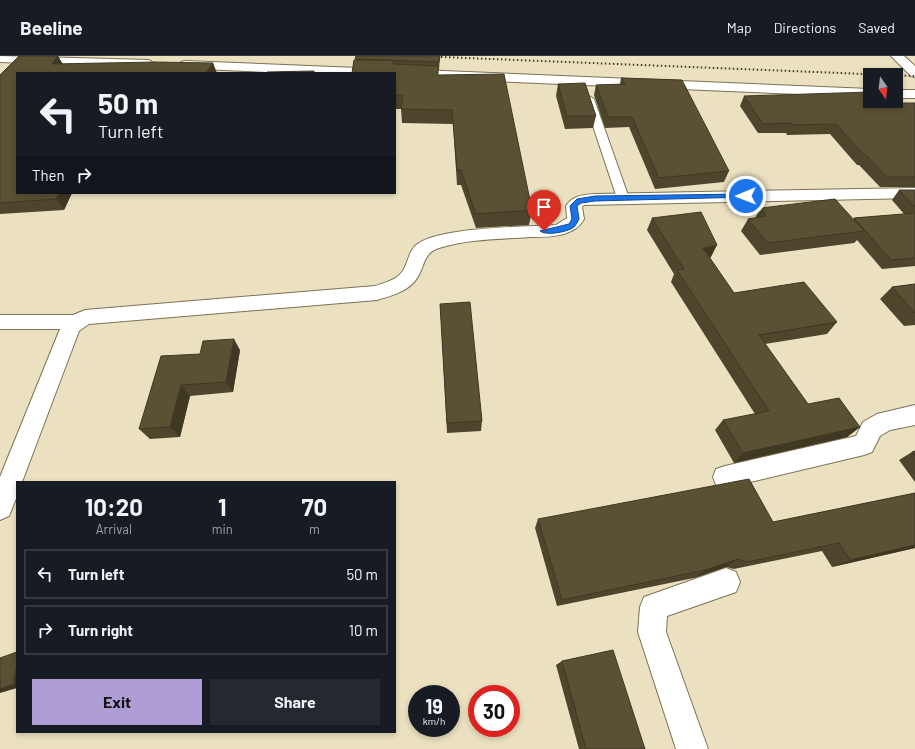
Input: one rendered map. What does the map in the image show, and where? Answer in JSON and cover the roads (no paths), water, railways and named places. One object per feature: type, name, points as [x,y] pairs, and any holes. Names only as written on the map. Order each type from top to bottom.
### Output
[{"type":"street","points":[[897,56],[915,73]]},
{"type":"street","points":[[0,58],[168,64],[227,70],[336,72]]},
{"type":"street","points":[[10,70],[20,59]]},
{"type":"street","points":[[396,73],[863,93]]},
{"type":"street","points":[[903,94],[915,94]]},
{"type":"street","points":[[0,508],[71,327],[76,322],[85,318],[377,292],[399,285],[411,274],[416,257],[425,246],[445,240],[558,230],[571,225],[576,219],[574,206],[579,201],[623,198],[915,193]]},
{"type":"street","points":[[0,322],[76,322]]},
{"type":"street","points":[[725,477],[864,445],[872,429],[885,421],[915,415]]},
{"type":"street","points":[[692,749],[652,632],[654,607],[726,582]]},
{"type":"lane","points":[[583,81],[623,198]]},
{"type":"railway","points":[[417,56],[915,76]]}]
